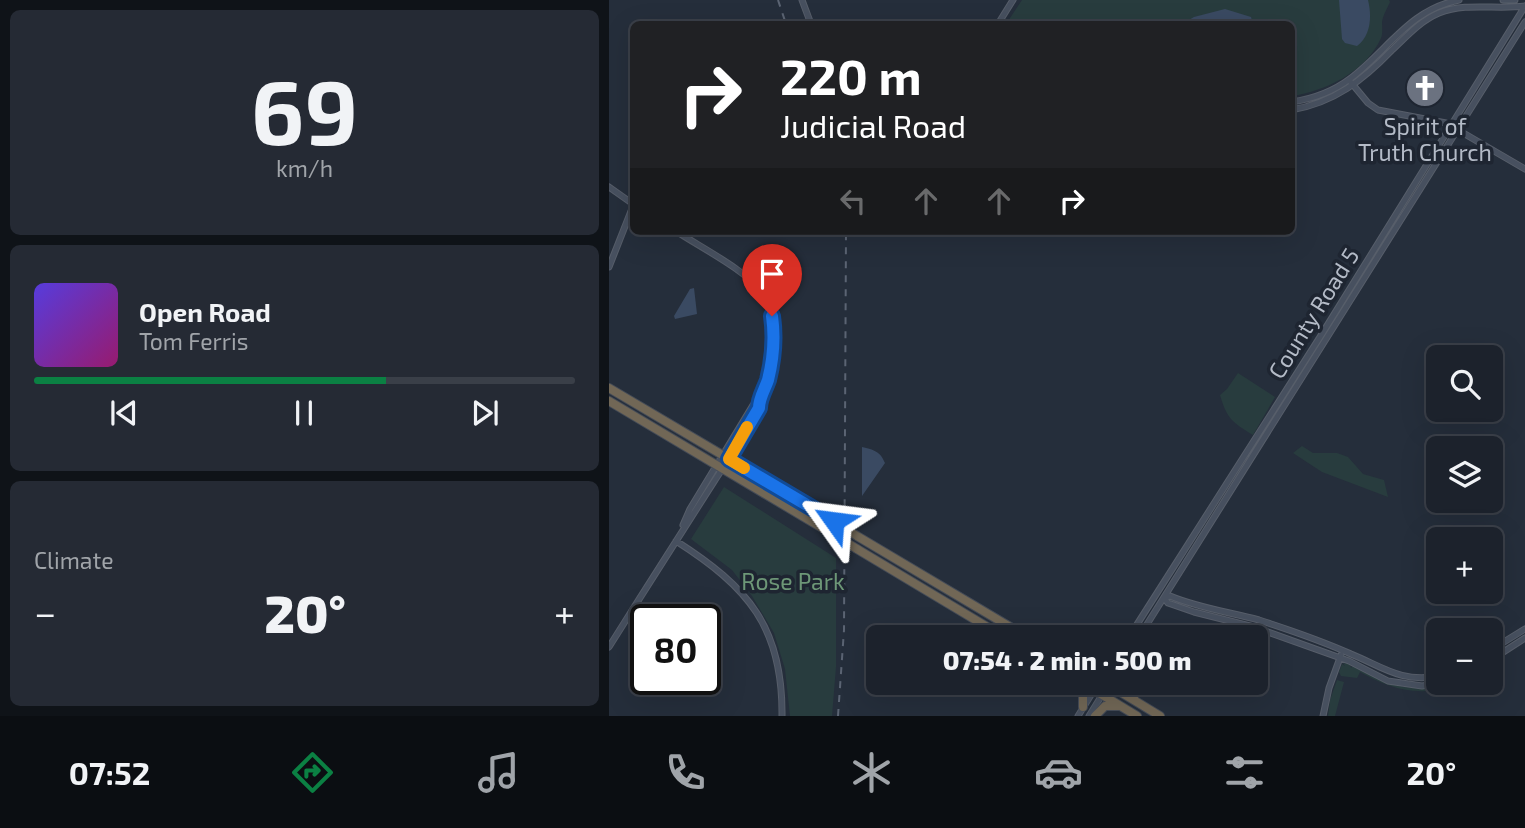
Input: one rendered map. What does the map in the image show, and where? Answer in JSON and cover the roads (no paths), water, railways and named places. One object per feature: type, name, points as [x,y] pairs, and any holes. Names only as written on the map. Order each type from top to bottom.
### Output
[{"type":"highway","points":[[609,390],[627,398],[1007,625]]},
{"type":"highway","points":[[609,401],[984,625]]},
{"type":"highway","points":[[857,549],[901,569],[911,568]]},
{"type":"highway","points":[[906,578],[915,577],[979,608]]},
{"type":"highway","points":[[1083,695],[1083,707]]},
{"type":"highway","points":[[1111,695],[1121,707],[1137,716]]},
{"type":"highway","points":[[1120,695],[1156,714]]},
{"type":"highway","points":[[1135,695],[1156,714]]},
{"type":"highway","points":[[1095,716],[1107,706],[1121,707]]},
{"type":"main road","points":[[802,0],[810,21]]},
{"type":"main road","points":[[1000,21],[1013,0]]},
{"type":"main road","points":[[1503,0],[1515,0]]},
{"type":"main road","points":[[1295,109],[1321,103],[1355,85],[1425,20],[1462,2]]},
{"type":"main road","points":[[1295,101],[1319,95],[1349,80],[1421,14],[1436,6],[1462,2],[1525,6]]},
{"type":"main road","name":"County Road 5","points":[[1136,625],[1525,6]]},
{"type":"main road","points":[[1509,7],[1517,20]]},
{"type":"main road","name":"County Road 5","points":[[1147,625],[1525,22]]},
{"type":"main road","points":[[1349,80],[1368,103],[1378,110],[1438,120],[1525,169]]},
{"type":"main road","points":[[609,187],[630,203]]},
{"type":"main road","points":[[609,267],[630,212]]},
{"type":"main road","points":[[609,647],[759,408],[772,354],[773,323],[760,290],[749,279],[682,235]]},
{"type":"main road","points":[[676,541],[730,579],[745,595],[763,622],[779,668],[782,716]]},
{"type":"main road","points":[[1155,594],[1168,603],[1194,612],[1255,627],[1340,657],[1381,678],[1397,683],[1426,685]]},
{"type":"main road","points":[[1164,598],[1170,596],[1208,609],[1257,620],[1342,650],[1399,676],[1426,678]]},
{"type":"main road","points":[[1503,643],[1525,629]]},
{"type":"main road","points":[[1503,652],[1525,638]]},
{"type":"main road","points":[[1323,716],[1342,650]]},
{"type":"main road","points":[[1078,716],[1094,695]]},
{"type":"main road","points":[[1089,716],[1099,695]]},
{"type":"water","points":[[1339,0],[1368,0],[1369,25],[1365,37],[1357,46],[1345,43],[1342,39]]},
{"type":"water","points":[[1225,9],[1251,17],[1252,21],[1187,21]]},
{"type":"water","points":[[694,288],[697,314],[675,319],[674,316],[690,289]]},
{"type":"water","points":[[862,447],[876,452],[885,463],[862,496]]},
{"type":"railway","points":[[778,0],[785,21]]},
{"type":"railway","points":[[838,716],[844,630],[846,235]]},
{"type":"place","name":"Spirit of Truth Church","points":[[1425,88]]},
{"type":"park label","name":"Rose Park","points":[[793,581]]}]
